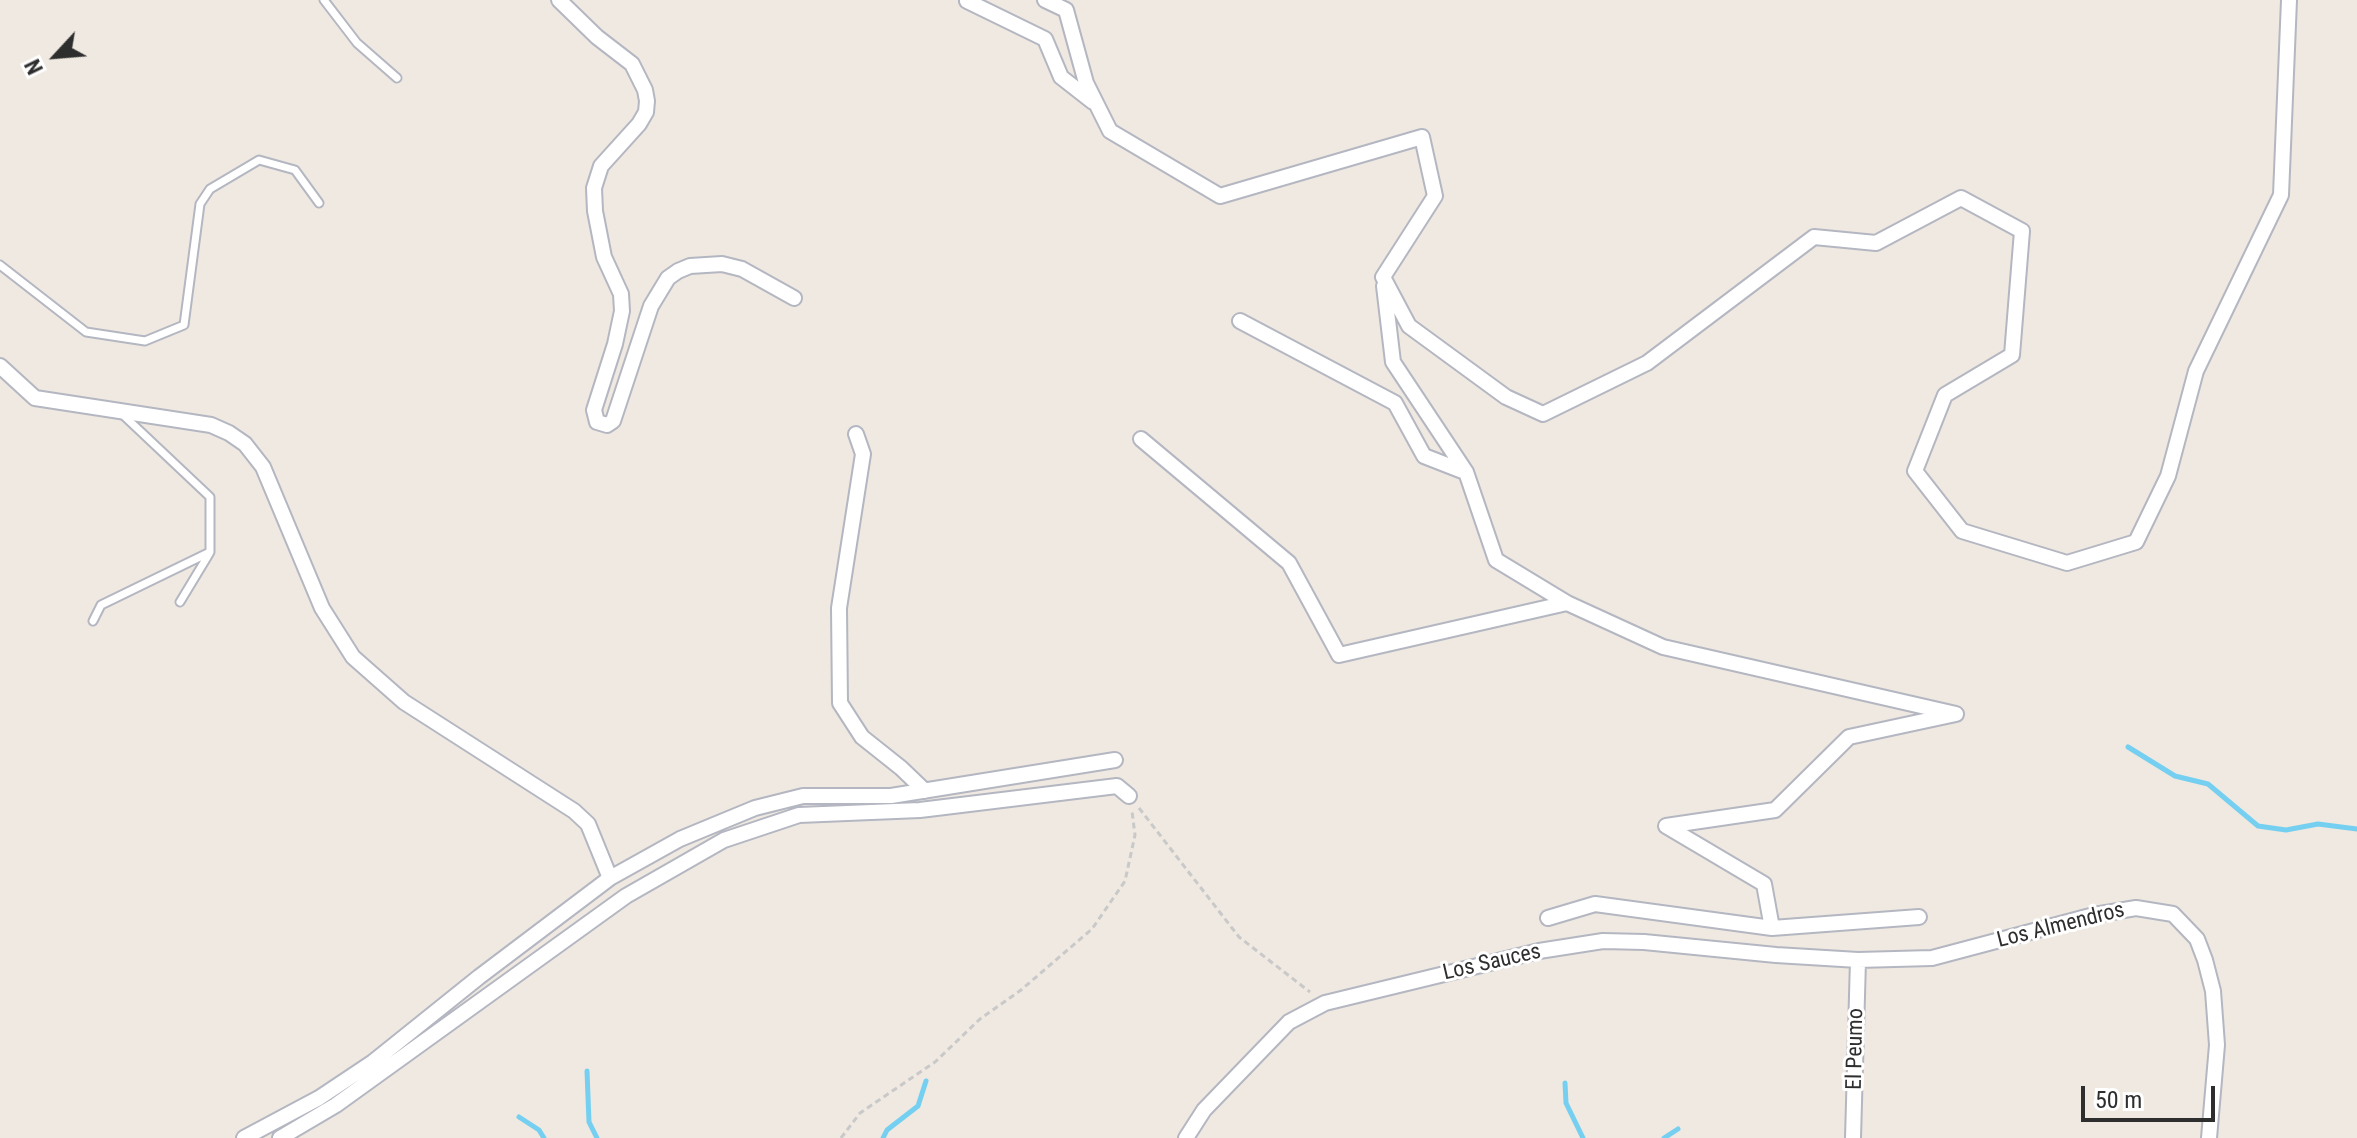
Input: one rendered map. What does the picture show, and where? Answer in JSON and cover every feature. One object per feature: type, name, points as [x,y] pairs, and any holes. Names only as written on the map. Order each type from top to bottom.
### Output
[{"type":"street","points":[[559,0],[597,37],[632,64],[647,101],[646,112],[639,124],[601,166],[594,188],[604,257],[621,294],[622,311],[594,410],[597,422],[607,425],[613,421],[651,306],[668,278],[678,271],[690,266],[722,264],[742,269],[794,298]]},
{"type":"street","points":[[1045,0],[1066,10],[1086,83],[1110,131],[1220,196],[1422,137],[1435,196],[1383,277],[1393,362],[1466,472],[1496,560],[1567,603],[1663,647],[1956,714],[1849,737],[1775,810],[1666,826],[1764,884],[1772,928]]},
{"type":"street","points":[[1383,277],[1409,326],[1506,397],[1543,414],[1647,363],[1814,237],[1876,243],[1961,198],[2022,231],[2012,355],[1945,395],[1915,471],[1962,531],[2067,563],[2081,559],[2136,542],[2168,476],[2196,371],[2281,195],[2289,0]]},
{"type":"street","points":[[967,1],[1045,39],[1061,77],[1097,104]]},
{"type":"street","points":[[1240,321],[1395,403],[1424,456],[1466,472]]},
{"type":"street","points":[[0,366],[35,398],[211,425],[245,444],[263,467],[322,608],[353,657],[404,702],[581,817],[596,839],[610,878]]},
{"type":"street","points":[[856,434],[863,454],[839,608],[840,703],[862,737],[925,791]]},
{"type":"street","points":[[1141,439],[1289,563],[1339,655],[1567,603]]},
{"type":"street","points":[[244,1138],[319,1098],[373,1062],[610,878],[680,839],[755,808],[803,796],[891,796],[1115,760]]},
{"type":"street","points":[[280,1138],[336,1105],[626,896],[724,840],[799,815],[920,810],[1117,786],[1129,796]]},
{"type":"street","points":[[1548,918],[1595,904],[1772,928],[1919,917]]},
{"type":"street","name":"Los Almendros","points":[[1858,960],[1932,958],[2122,909],[2173,914],[2197,939],[2213,991],[2217,1045],[2209,1138]]},
{"type":"street","name":"Los Sauces","points":[[1186,1138],[1204,1110],[1289,1022],[1325,1003],[1539,951],[1603,941],[1858,960]]},
{"type":"street","name":"El Peumo","points":[[1853,1138],[1858,960]]},
{"type":"lane","points":[[324,0],[357,43],[397,78]]},
{"type":"lane","points":[[0,265],[86,332],[145,341],[184,325],[200,204],[210,189],[259,160],[295,170],[319,203]]},
{"type":"lane","points":[[119,412],[210,497],[210,552],[180,602]]},
{"type":"lane","points":[[93,621],[101,605],[210,552]]},
{"type":"path","points":[[1129,796],[1239,937],[1325,1003]]},
{"type":"path","points":[[841,1138],[860,1113],[935,1062],[980,1019],[1021,990],[1092,929],[1125,881],[1135,835],[1129,796]]},
{"type":"waterway","points":[[2128,747],[2175,776],[2208,784],[2258,826],[2286,830],[2318,824],[2357,829]]},
{"type":"waterway","points":[[587,1071],[589,1122],[597,1138]]},
{"type":"waterway","points":[[883,1138],[887,1130],[918,1106],[926,1081]]},
{"type":"waterway","points":[[1565,1083],[1566,1103],[1583,1138]]},
{"type":"waterway","points":[[519,1117],[539,1130],[544,1138]]},
{"type":"waterway","points":[[1664,1138],[1678,1129]]}]
